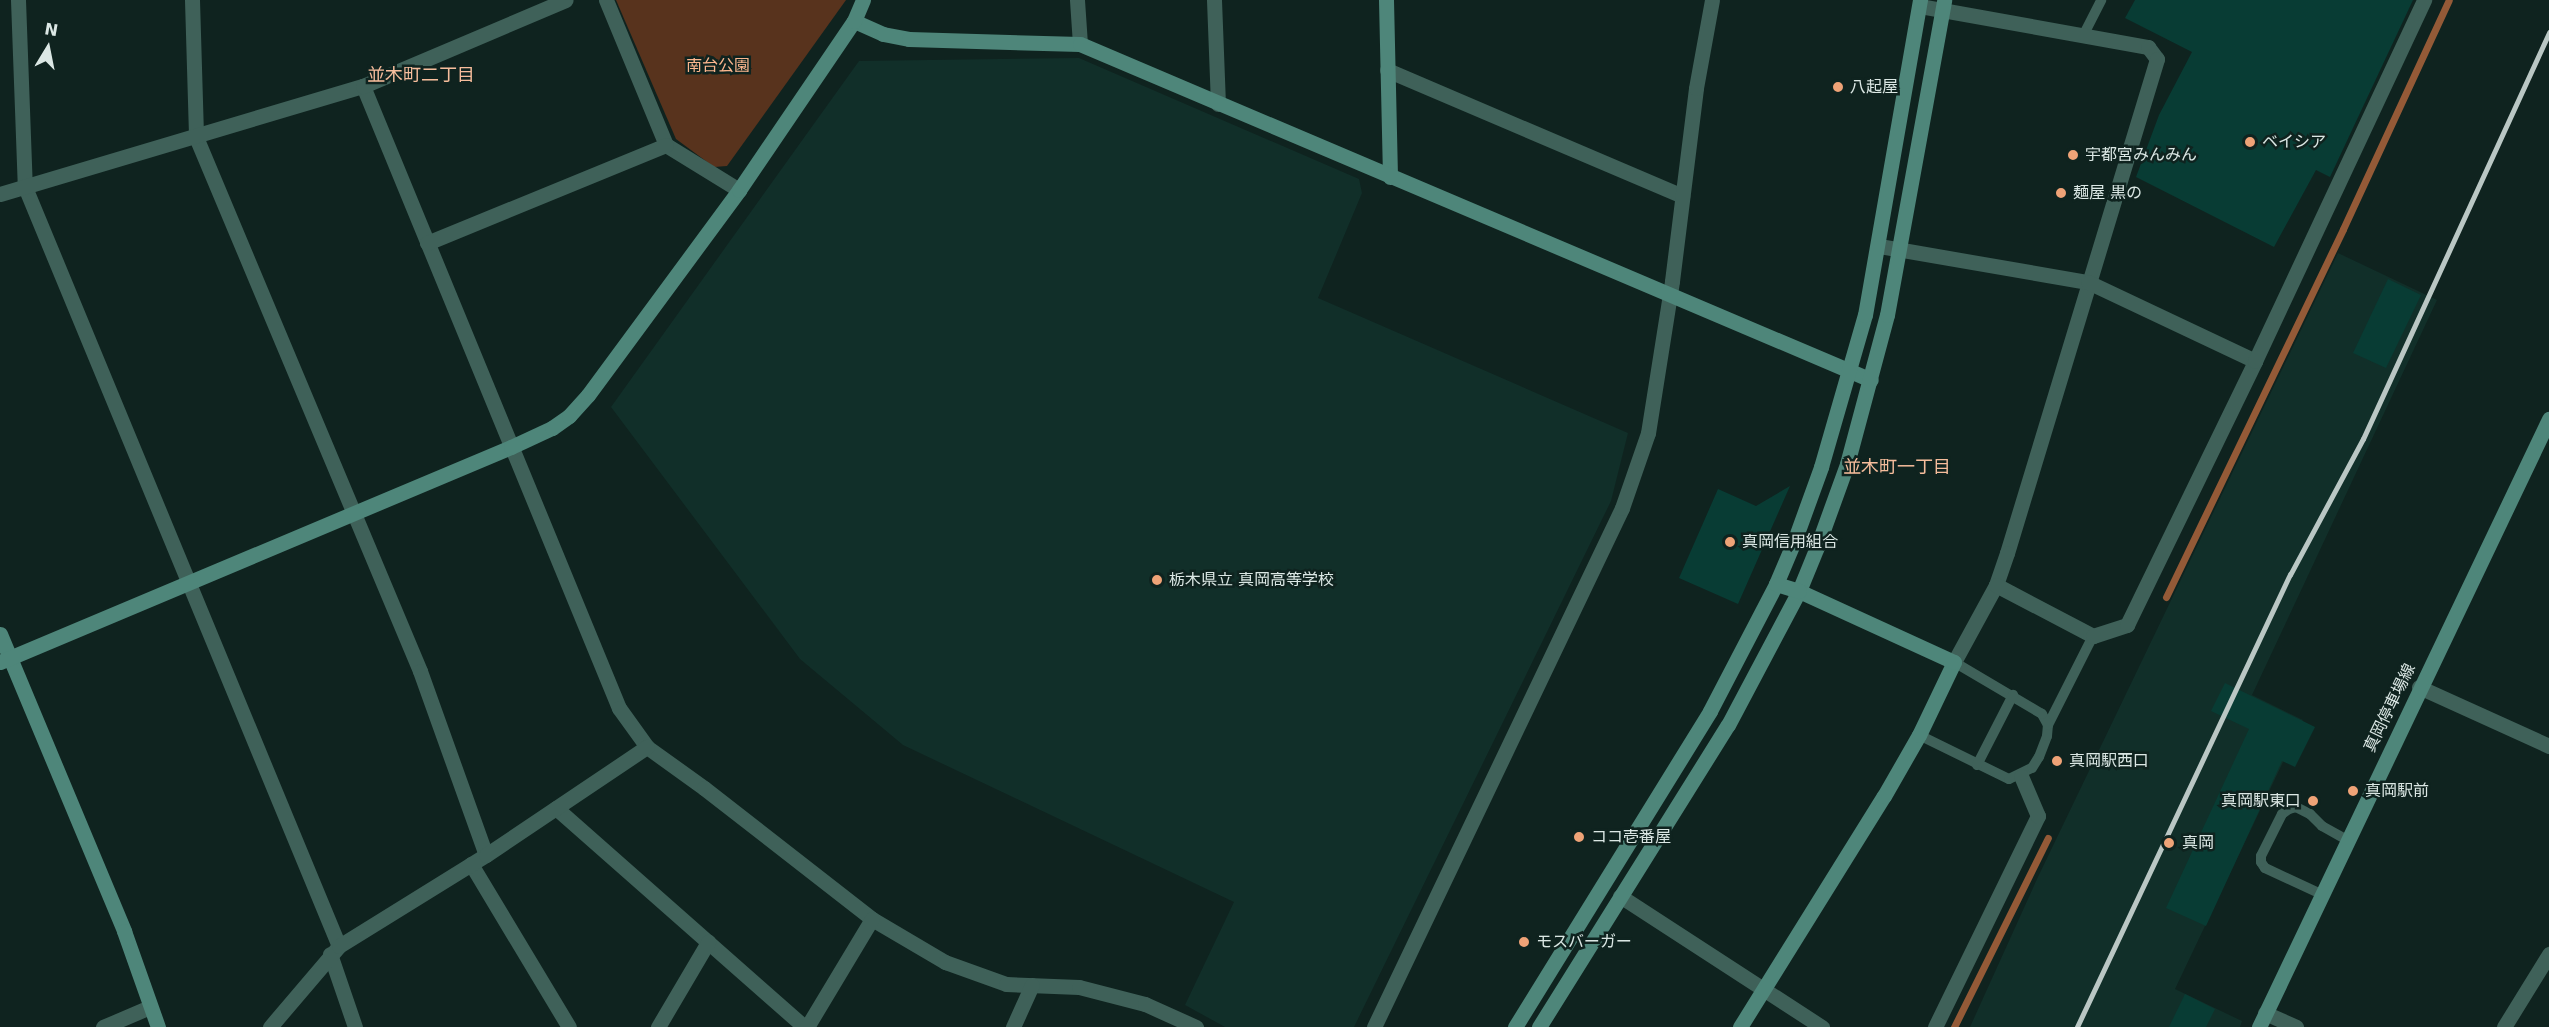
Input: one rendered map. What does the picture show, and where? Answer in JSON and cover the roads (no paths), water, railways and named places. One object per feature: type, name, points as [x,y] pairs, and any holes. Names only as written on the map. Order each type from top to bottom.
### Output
[{"type":"street","points":[[18,0],[25,187],[334,950],[355,1027]]},
{"type":"street","points":[[192,0],[196,137],[420,671],[486,855]]},
{"type":"street","points":[[0,194],[363,86],[566,0]]},
{"type":"street","points":[[606,0],[666,145],[739,190]]},
{"type":"street","points":[[5,660],[552,428],[588,395],[739,190],[854,21],[862,0]]},
{"type":"street","points":[[1077,0],[1080,44]]},
{"type":"street","points":[[1214,0],[1218,104]]},
{"type":"street","points":[[1386,0],[1390,177]]},
{"type":"street","points":[[1374,1027],[1622,507],[1648,433],[1672,281],[1696,88],[1712,0]]},
{"type":"street","points":[[1996,585],[2093,636],[2127,625],[2255,361],[2424,0]]},
{"type":"street","points":[[1515,1027],[1710,711],[1776,584],[1821,468],[1850,372],[1879,246],[1920,3],[1943,5],[2148,46],[2157,59],[1996,585],[1954,662],[1919,735],[1740,1027]]},
{"type":"street","points":[[1539,1027],[1728,725],[1799,591],[1847,464],[1871,380],[1900,250],[1943,5]]},
{"type":"street","points":[[854,21],[883,34],[909,39],[1080,44],[1871,380]]},
{"type":"street","points":[[1387,70],[1682,196]]},
{"type":"street","points":[[363,86],[619,708],[647,747],[705,788],[872,920],[945,962],[1006,984],[1079,987],[1145,1004],[1196,1027]]},
{"type":"street","points":[[428,243],[666,145]]},
{"type":"street","points":[[1879,246],[2088,282],[2255,361]]},
{"type":"street","name":"真岡停車場線","points":[[2259,1027],[2419,687],[2549,419]]},
{"type":"street","points":[[1776,584],[1799,591],[1954,662]]},
{"type":"street","points":[[0,634],[5,660],[124,931],[158,1027]]},
{"type":"street","points":[[2419,687],[2549,746]]},
{"type":"street","points":[[270,1027],[334,950],[486,855],[647,747]]},
{"type":"street","points":[[1935,1027],[2038,816],[2020,776]]},
{"type":"street","points":[[556,808],[806,1027],[872,920]]},
{"type":"street","points":[[471,864],[569,1027]]},
{"type":"street","points":[[1620,896],[1822,1027]]},
{"type":"street","points":[[658,1027],[708,942]]},
{"type":"street","points":[[2505,1027],[2549,954]]},
{"type":"street","points":[[1013,1027],[1032,985]]},
{"type":"street","points":[[103,1027],[150,1007]]},
{"type":"street","points":[[2265,1013],[2296,1027]]},
{"type":"lane","points":[[2084,34],[2101,0]]},
{"type":"lane","points":[[1919,735],[2009,779],[2020,776],[2032,768],[2039,757],[2047,736],[2048,724],[2093,636]]},
{"type":"lane","points":[[1954,662],[2034,707],[2048,724]]},
{"type":"lane","points":[[1977,765],[2013,695]]},
{"type":"lane","points":[[2321,894],[2265,867],[2261,856],[2282,814],[2289,808],[2296,807],[2310,814],[2322,826],[2347,840]]},
{"type":"waterway","points":[[2166,597],[2343,229],[2449,0]]},
{"type":"waterway","points":[[1954,1027],[2048,838]]},
{"type":"railway","points":[[2077,1027],[2290,575],[2363,439],[2549,33]]},
{"type":"place","name":"八起屋","points":[[1838,87]]},
{"type":"place","name":"ベイシア","points":[[2250,142]]},
{"type":"place","name":"宇都宮みんみん","points":[[2073,155]]},
{"type":"place","name":"麺屋 黒の","points":[[2061,193]]},
{"type":"place","name":"真岡信用組合","points":[[1730,542]]},
{"type":"place","name":"栃木県立 真岡高等学校","points":[[1157,580]]},
{"type":"place","name":"真岡駅西口","points":[[2057,761]]},
{"type":"place","name":"真岡駅前","points":[[2353,791]]},
{"type":"place","name":"真岡駅東口","points":[[2313,801]]},
{"type":"place","name":"ココ壱番屋","points":[[1579,837]]},
{"type":"place","name":"真岡","points":[[2169,843]]},
{"type":"place","name":"モスバーガー","points":[[1524,942]]},
{"type":"district","name":"並木町二丁目","points":[[421,75]]},
{"type":"district","name":"並木町一丁目","points":[[1897,467]]},
{"type":"park label","name":"南台公園","points":[[718,66]]}]
